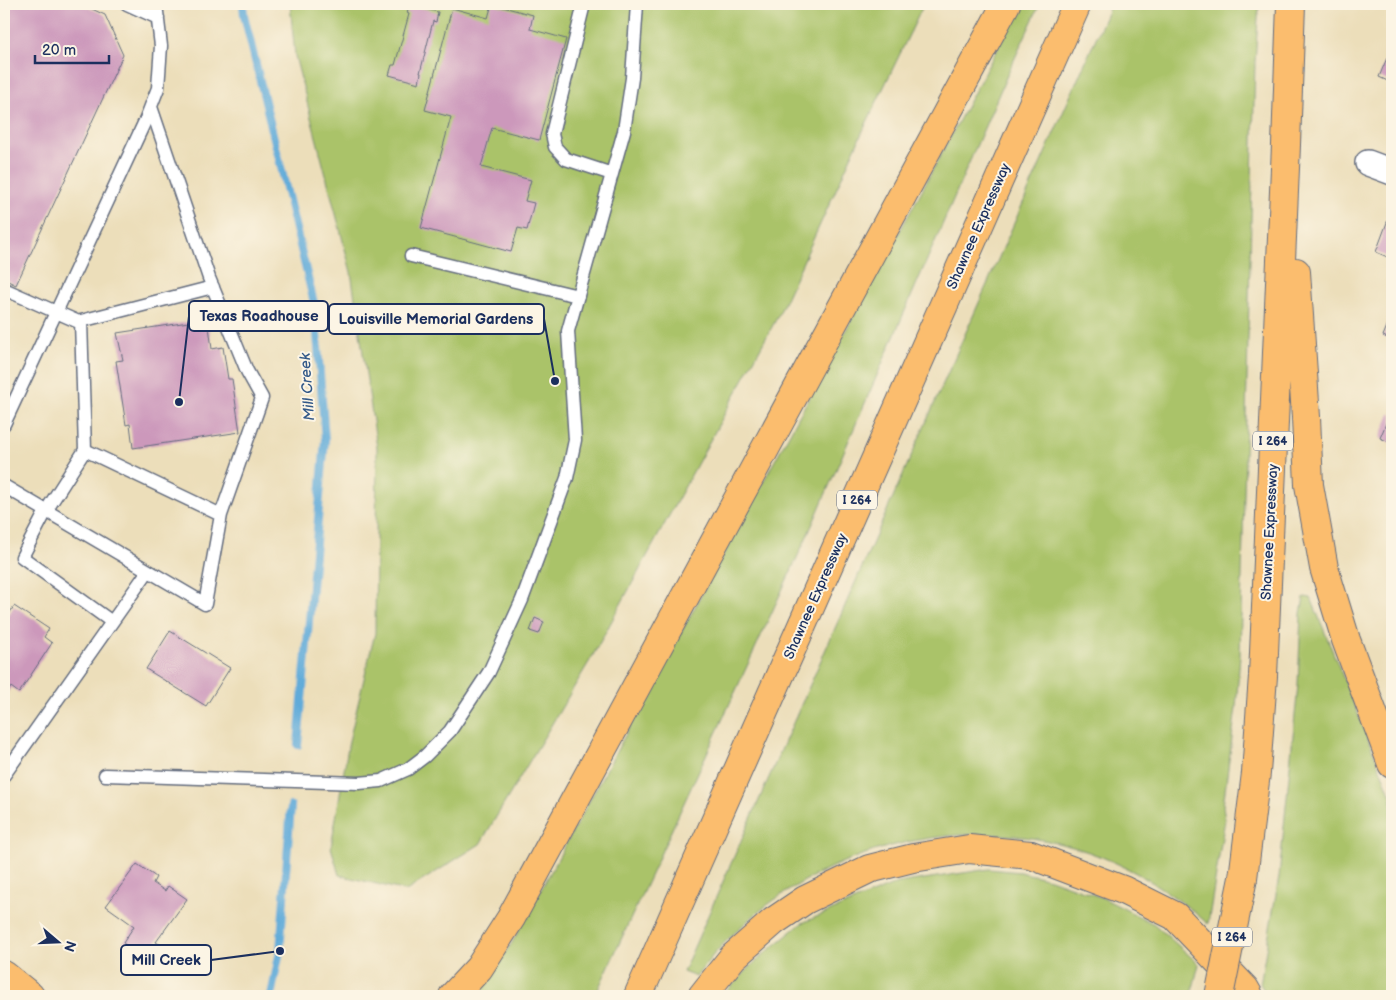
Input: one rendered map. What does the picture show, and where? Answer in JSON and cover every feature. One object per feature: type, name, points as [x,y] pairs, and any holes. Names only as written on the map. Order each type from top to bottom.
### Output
[{"type":"highway","points":[[453,996],[479,968],[510,918],[1006,4]]},
{"type":"highway","name":"Shawnee Expressway","points":[[638,996],[1076,4]]},
{"type":"highway","name":"Shawnee Expressway","points":[[1219,996],[1243,878],[1256,773],[1263,676],[1291,4]]},
{"type":"highway","points":[[1286,145],[1306,417],[1309,486],[1324,568],[1346,640],[1392,764]]},
{"type":"highway","points":[[702,996],[734,957],[774,921],[805,900],[834,884],[869,869],[913,858],[969,849],[1031,855],[1122,890],[1175,916],[1245,989],[1249,996]]},
{"type":"highway","points":[[4,975],[30,996]]},
{"type":"street","points":[[1368,163],[1392,172]]},
{"type":"lane","points":[[127,4],[158,18]]},
{"type":"lane","points":[[4,424],[151,107],[158,88],[161,46],[156,4]]},
{"type":"lane","points":[[584,4],[552,134],[554,146],[566,159],[612,174]]},
{"type":"lane","points":[[105,775],[358,783],[381,781],[408,770],[450,731],[489,672],[522,600],[567,478],[575,440],[568,331],[624,131],[632,78],[637,4]]},
{"type":"lane","points":[[4,486],[204,604],[221,515],[262,398],[247,370],[213,287],[151,107]]},
{"type":"lane","points":[[411,256],[578,296]]},
{"type":"lane","points":[[81,323],[81,321],[213,287]]},
{"type":"lane","points":[[4,289],[81,323]]},
{"type":"lane","points":[[81,323],[85,450],[46,511],[22,557],[112,622]]},
{"type":"lane","points":[[85,450],[221,515]]},
{"type":"lane","points":[[4,775],[148,571]]},
{"type":"green space","points":[[290,4],[924,4],[867,122],[779,314],[592,657],[480,844],[406,891],[339,875],[331,847],[349,741],[375,633],[377,448],[351,272],[295,56]]},
{"type":"green space","points":[[1021,4],[1040,4],[1008,73],[813,523],[595,996],[471,996],[492,972],[512,943],[913,207]]},
{"type":"green space","points":[[1111,4],[1259,4],[1255,62],[1240,655],[1236,708],[1223,806],[1225,819],[1208,924],[1176,898],[1140,875],[1116,863],[1060,844],[1003,835],[944,836],[886,847],[831,867],[780,896],[735,933],[696,977],[683,972]]},
{"type":"green space","points":[[1304,597],[1311,598],[1392,798],[1392,996],[1268,996],[1260,984],[1279,877],[1298,685],[1301,613]]},
{"type":"green space","points":[[989,869],[1020,872],[1050,879],[1103,898],[1154,924],[1199,964],[1191,996],[722,996],[758,959],[802,923],[898,883]]},
{"type":"building","points":[[4,4],[81,4],[105,15],[123,55],[16,285],[4,279]]},
{"type":"building","points":[[492,4],[533,15],[530,29],[566,39],[539,140],[492,128],[481,167],[531,180],[525,201],[534,203],[527,230],[518,228],[511,252],[421,228],[451,117],[425,110],[452,8],[488,18]]},
{"type":"building","points":[[409,5],[438,12],[436,22],[433,21],[419,83],[389,75],[392,65],[395,65],[409,14],[407,13]]},
{"type":"building","points":[[1392,46],[1392,83],[1379,77]]},
{"type":"building","points":[[1389,217],[1392,219],[1392,259],[1376,252]]},
{"type":"building","points":[[1392,314],[1392,340],[1383,336]]},
{"type":"building","points":[[208,319],[212,349],[223,347],[228,379],[232,379],[240,432],[133,448],[130,424],[126,425],[116,361],[123,360],[117,333]]},
{"type":"building","points":[[1390,414],[1392,414],[1392,443],[1380,438]]},
{"type":"building","points":[[14,606],[49,629],[44,637],[52,643],[19,693],[11,687],[4,698],[4,611],[9,614]]},
{"type":"building","points":[[535,618],[544,622],[539,634],[530,631]]},
{"type":"building","points":[[170,631],[230,668],[206,706],[146,669]]},
{"type":"building","points":[[137,864],[156,877],[153,883],[165,891],[168,886],[187,899],[156,942],[162,946],[150,962],[123,943],[134,926],[106,906]]},
{"type":"waterway","name":"Mill Creek","points":[[243,4],[244,15],[315,307],[325,440],[298,745]]},
{"type":"waterway","name":"Mill Creek","points":[[271,996],[280,951],[291,806]]},
{"type":"place","name":"Louisville Memorial Gardens","points":[[555,381]]},
{"type":"place","name":"Texas Roadhouse","points":[[179,402]]},
{"type":"place","name":"Mill Creek","points":[[280,951]]}]
